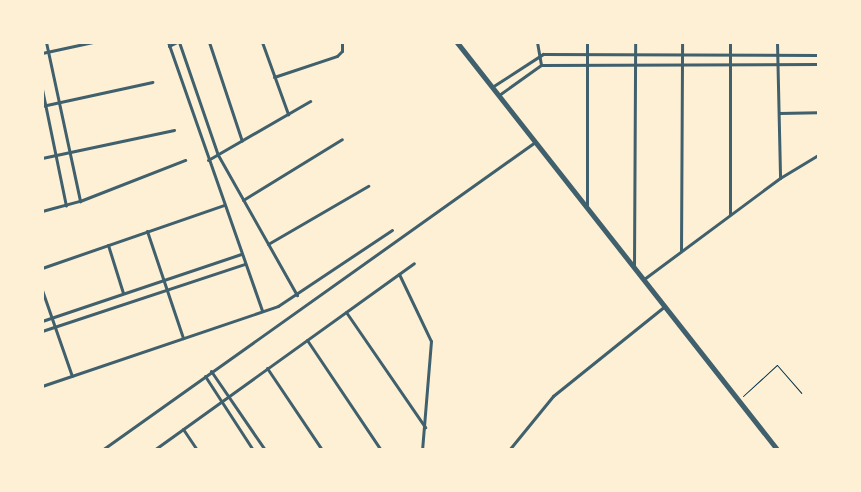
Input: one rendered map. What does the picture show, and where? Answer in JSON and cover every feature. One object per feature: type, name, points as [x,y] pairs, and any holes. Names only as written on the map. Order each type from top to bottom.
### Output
[{"type":"street","points":[[46,42],[80,201]]},
{"type":"street","points":[[42,53],[93,42]]},
{"type":"street","points":[[262,312],[169,44],[178,42],[218,155],[297,295]]},
{"type":"street","points":[[208,42],[242,141]]},
{"type":"street","points":[[262,42],[288,114]]},
{"type":"street","points":[[274,77],[337,56],[342,51],[342,42]]},
{"type":"street","points":[[457,42],[778,450]]},
{"type":"street","points":[[533,42],[537,48]]},
{"type":"street","points":[[537,42],[541,65]]},
{"type":"street","points":[[587,42],[587,209]]},
{"type":"street","points":[[634,267],[635,42]]},
{"type":"street","points":[[681,251],[682,42]]},
{"type":"street","points":[[730,42],[730,214]]},
{"type":"street","points":[[777,42],[780,178]]},
{"type":"street","points":[[492,87],[539,55],[818,55]]},
{"type":"street","points":[[498,95],[541,65],[818,64]]},
{"type":"street","points":[[44,106],[60,104],[152,82]]},
{"type":"street","points":[[42,88],[44,106],[66,206]]},
{"type":"street","points":[[208,160],[310,101]]},
{"type":"street","points":[[779,113],[818,112]]},
{"type":"street","points":[[42,158],[174,130]]},
{"type":"street","points":[[243,200],[342,139]]},
{"type":"street","points":[[102,450],[535,142]]},
{"type":"street","points":[[644,279],[780,178],[818,155]]},
{"type":"street","points":[[42,211],[66,206],[185,160]]},
{"type":"street","points":[[268,244],[368,186]]},
{"type":"street","points":[[42,268],[224,205]]},
{"type":"street","points":[[42,386],[262,312],[297,295],[392,230]]},
{"type":"street","points":[[147,231],[183,338]]},
{"type":"street","points":[[108,245],[123,294]]},
{"type":"street","points":[[42,321],[241,254]]},
{"type":"street","points":[[154,450],[414,263]]},
{"type":"street","points":[[42,331],[244,264]]},
{"type":"street","points":[[399,274],[431,342],[425,428],[422,448],[418,450]]},
{"type":"street","points":[[42,290],[72,376]]},
{"type":"street","points":[[509,450],[553,396],[665,306]]},
{"type":"street","points":[[346,312],[425,428]]},
{"type":"street","points":[[306,340],[381,450]]},
{"type":"street","points":[[267,368],[322,450]]},
{"type":"street","points":[[211,371],[265,450]]},
{"type":"street","points":[[205,376],[253,450]]},
{"type":"street","points":[[183,428],[197,450]]},
{"type":"path","points":[[739,400],[777,365],[801,393]]}]
